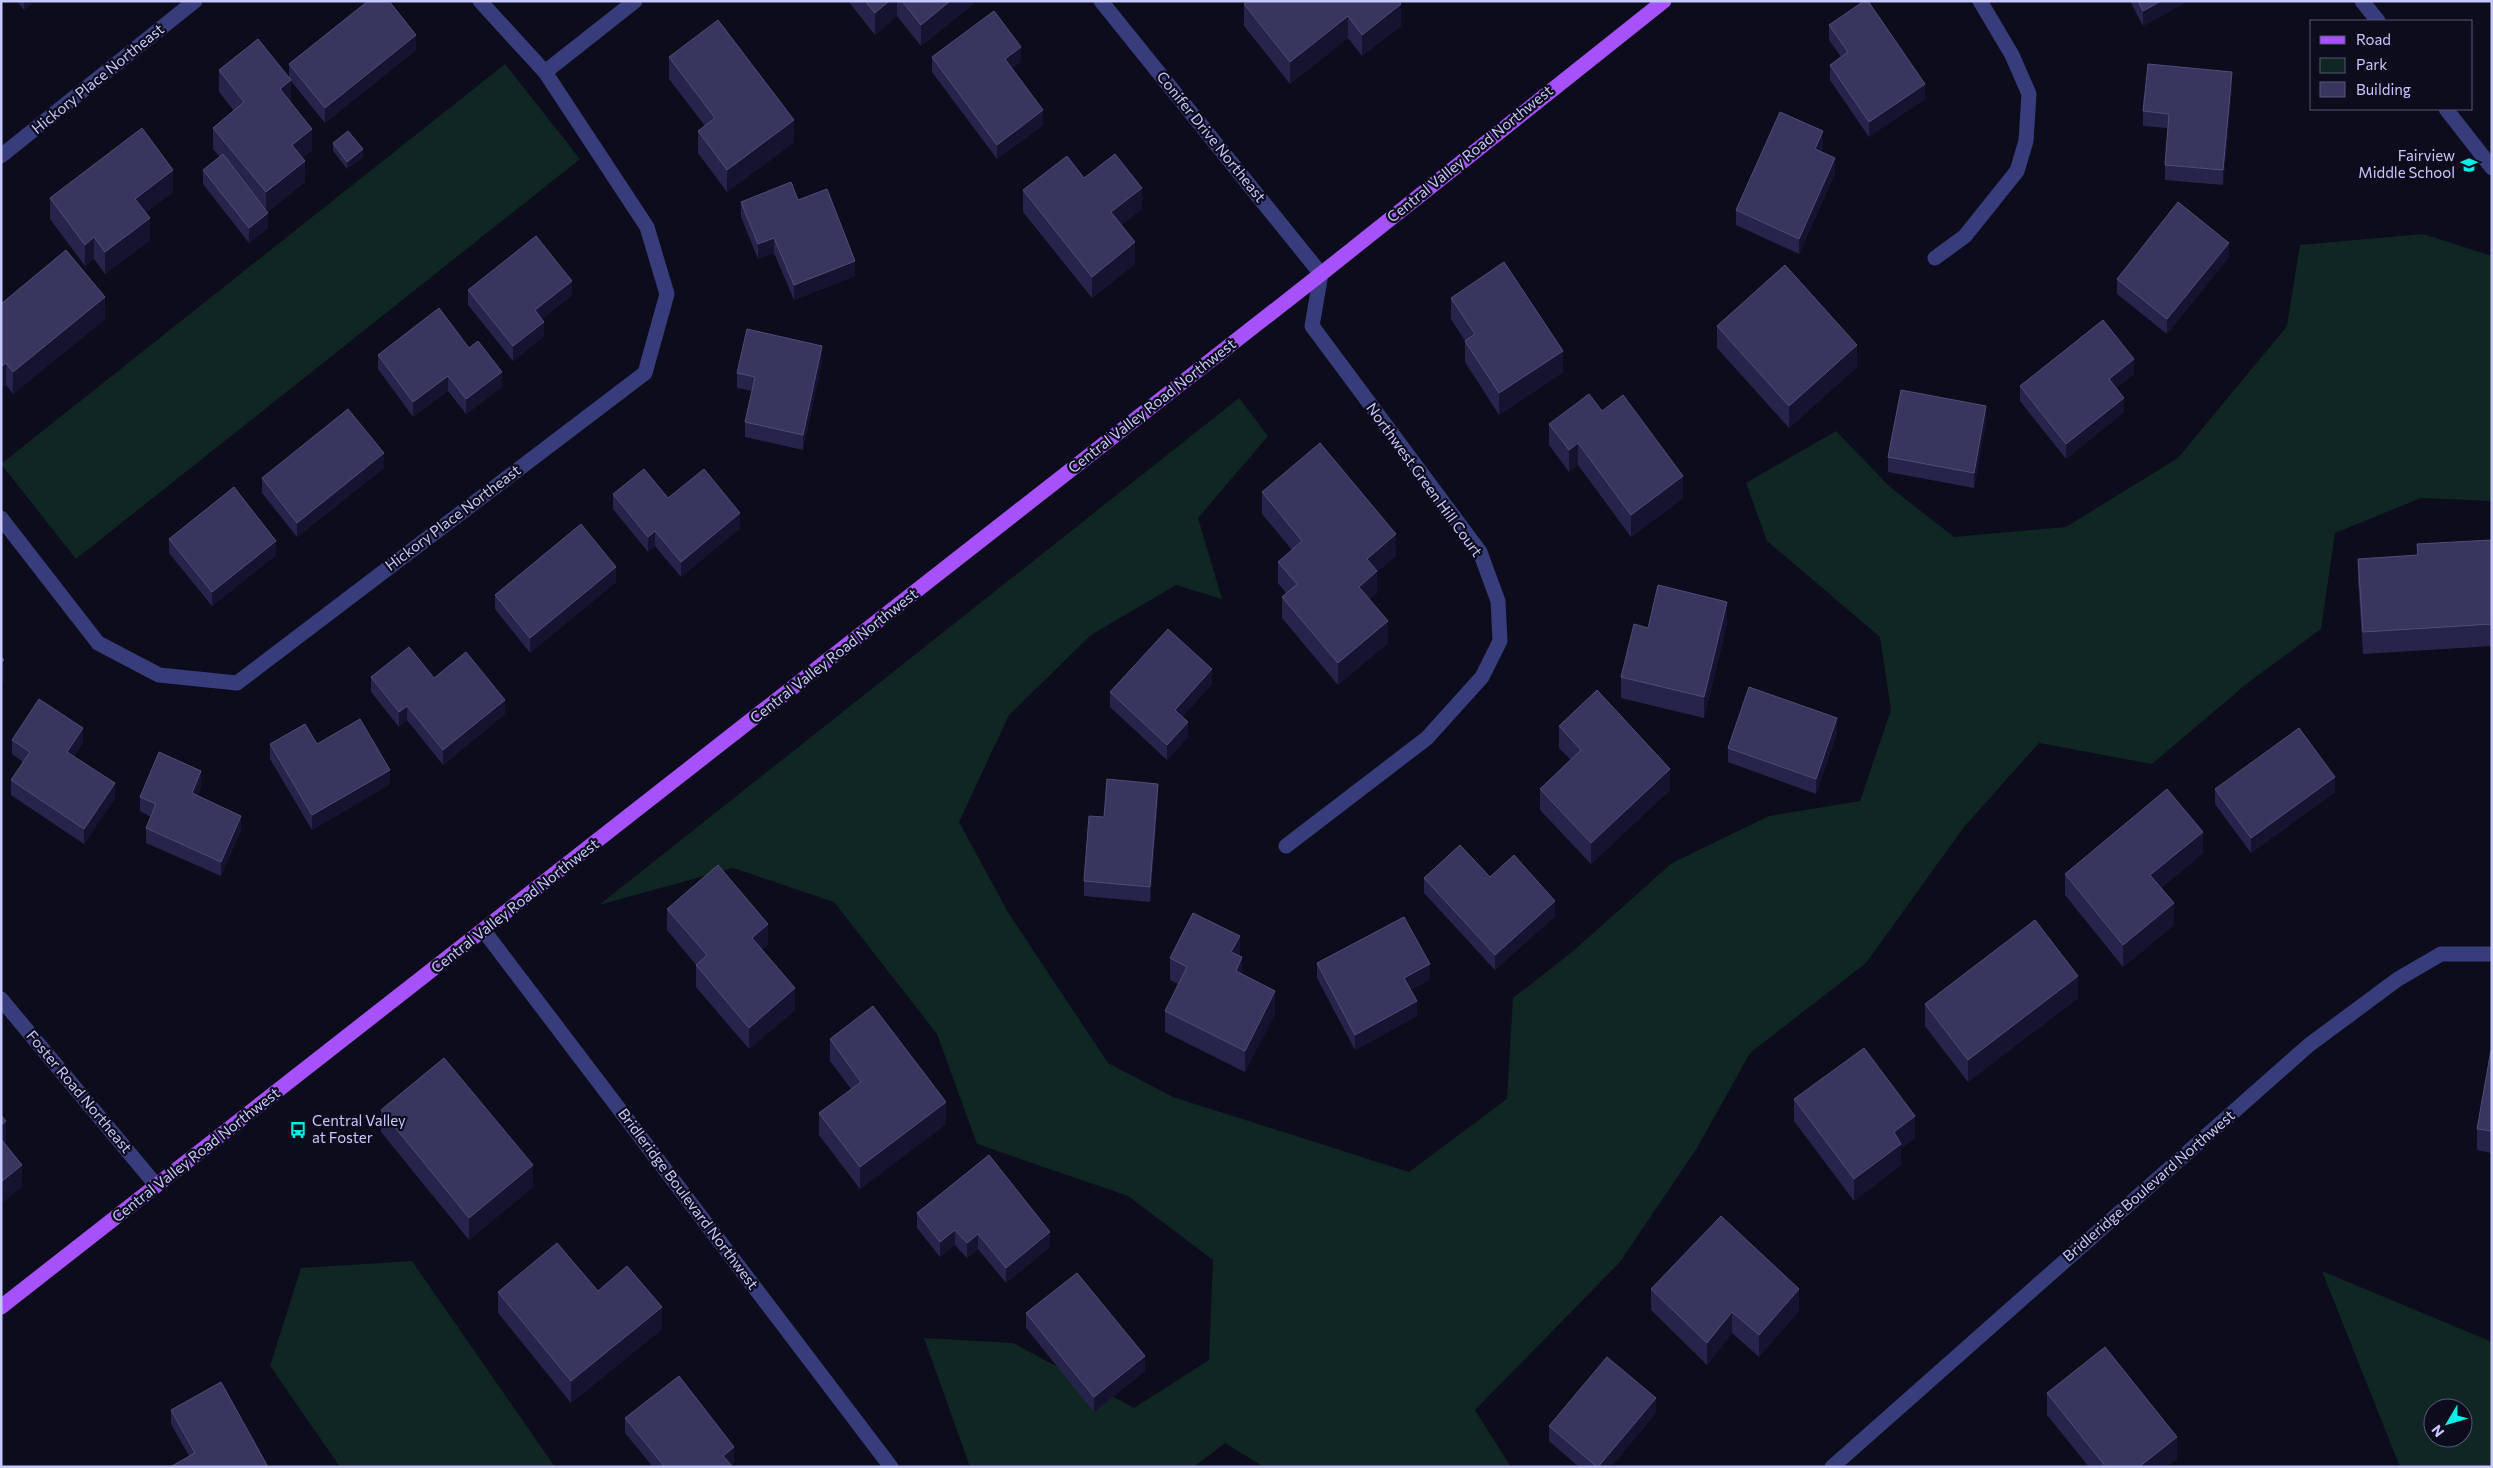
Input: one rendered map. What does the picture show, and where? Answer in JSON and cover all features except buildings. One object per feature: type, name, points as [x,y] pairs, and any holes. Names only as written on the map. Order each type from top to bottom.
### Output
[{"type":"main road","name":"Central Valley Road Northwest","points":[[1,1307],[484,931],[1321,274],[1664,1]]},
{"type":"street","name":"Hickory Place Northeast","points":[[1,156],[195,1]]},
{"type":"street","name":"Hickory Place Northeast","points":[[1,518],[98,643],[160,676],[237,683],[645,373],[668,294],[647,228],[545,72],[480,1]]},
{"type":"street","points":[[545,72],[635,1]]},
{"type":"street","name":"Conifer Drive Northeast","points":[[1101,1],[1223,150],[1321,274]]},
{"type":"street","points":[[1935,258],[1965,236],[2017,171],[2026,141],[2029,94],[2012,55],[1980,1]]},
{"type":"street","points":[[2362,1],[2377,20]]},
{"type":"street","points":[[2447,110],[2492,168]]},
{"type":"street","name":"Northwest Green Hill Court","points":[[1286,846],[1427,738],[1482,678],[1500,640],[1498,601],[1480,552],[1312,326],[1321,274]]},
{"type":"street","name":"Bridleridge Boulevard Northwest","points":[[484,931],[892,1467]]},
{"type":"street","name":"Bridleridge Boulevard Northwest","points":[[1838,1465],[2309,1045],[2398,979],[2441,954],[2492,954]]},
{"type":"street","name":"Foster Road Northeast","points":[[1,998],[156,1185]]},
{"type":"green space","points":[[505,64],[580,159],[76,559],[1,464]]},
{"type":"green space","points":[[2423,234],[2492,256],[2492,501],[2421,498],[2335,533],[2321,629],[2250,681],[2152,764],[2039,743],[1964,827],[1866,963],[1750,1053],[1697,1148],[1620,1262],[1475,1410],[1511,1467],[1264,1467],[1225,1443],[1194,1467],[970,1467],[924,1338],[1013,1343],[1134,1408],[1209,1360],[1213,1260],[1128,1196],[977,1144],[937,1034],[834,902],[733,868],[599,905],[1239,398],[1268,436],[1198,518],[1222,599],[1176,585],[1091,635],[1009,715],[959,822],[1009,914],[1108,1063],[1173,1097],[1409,1172],[1507,1099],[1513,998],[1572,952],[1672,863],[1769,816],[1860,801],[1891,710],[1880,637],[1767,541],[1746,483],[1836,431],[1890,487],[1954,537],[2066,527],[2178,458],[2287,326],[2300,245]]},
{"type":"green space","points":[[412,1261],[555,1467],[340,1467],[270,1366],[301,1268]]},
{"type":"green space","points":[[2322,1271],[2492,1342],[2492,1467],[2400,1467]]},
{"type":"place","name":"Fairview Middle School","points":[[2469,165]]},
{"type":"place","name":"Central Valley at Foster","points":[[298,1130]]}]
